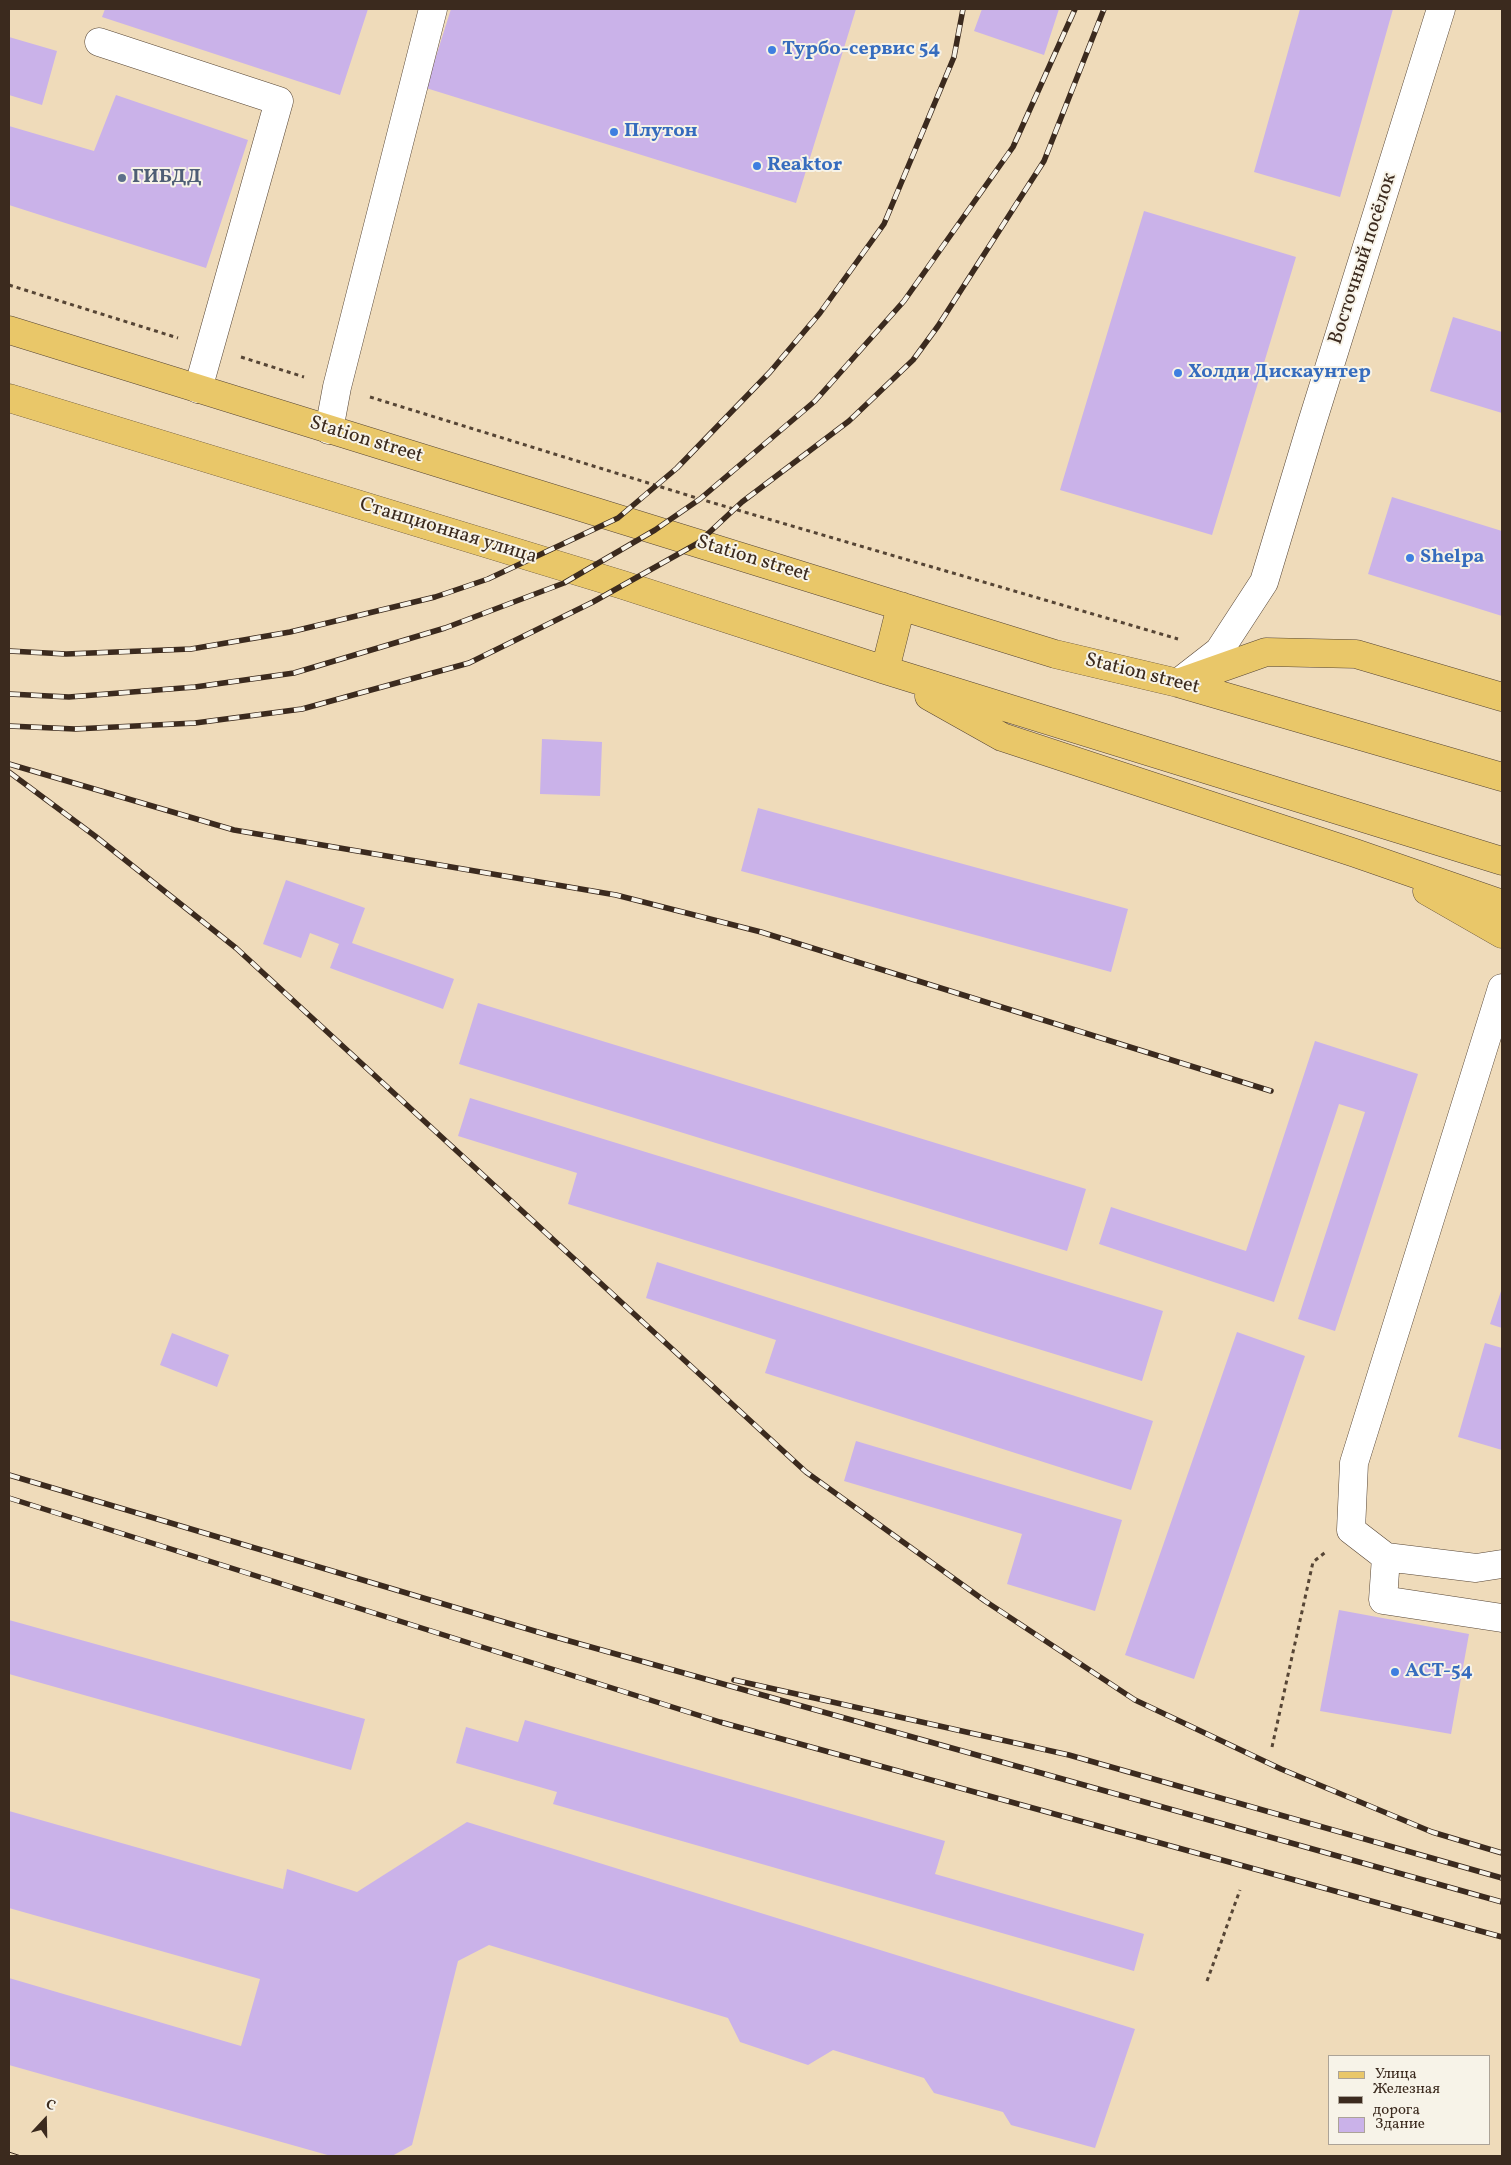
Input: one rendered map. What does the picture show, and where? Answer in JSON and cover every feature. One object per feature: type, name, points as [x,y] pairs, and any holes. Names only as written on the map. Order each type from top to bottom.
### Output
[{"type":"main road","name":"Station street","points":[[9,330],[1055,654],[1178,683],[1502,777]]},
{"type":"main road","name":"Станционная улица","points":[[9,398],[623,585],[884,670]]},
{"type":"main road","points":[[884,670],[901,606]]},
{"type":"main road","points":[[1178,683],[1266,652],[1356,654],[1502,697]]},
{"type":"main road","points":[[884,670],[1002,737],[1355,853],[1502,904]]},
{"type":"main road","points":[[884,670],[1497,860]]},
{"type":"main road","points":[[1355,853],[1502,934]]},
{"type":"street","points":[[329,430],[337,387],[433,9]]},
{"type":"street","name":"Восточный посёлок","points":[[1178,683],[1219,651],[1264,582],[1310,426],[1375,225],[1441,9]]},
{"type":"street","points":[[99,42],[278,101],[198,389]]},
{"type":"street","points":[[1500,1004],[1354,1464],[1351,1530],[1386,1557],[1476,1568],[1502,1564]]},
{"type":"street","points":[[1386,1557],[1383,1600],[1502,1618]]},
{"type":"path","points":[[630,477],[1219,651]]},
{"type":"path","points":[[1272,1747],[1313,1562],[1351,1530]]},
{"type":"path","points":[[1207,1981],[1240,1890]]},
{"type":"building","points":[[105,9],[368,9],[340,95],[102,17]]},
{"type":"building","points":[[451,9],[856,9],[796,203],[426,88]]},
{"type":"building","points":[[982,9],[1059,9],[1044,55],[974,31]]},
{"type":"building","points":[[1300,9],[1393,9],[1340,197],[1254,172]]},
{"type":"building","points":[[9,37],[57,51],[42,105],[9,95]]},
{"type":"building","name":"ГИБДД","points":[[116,95],[248,140],[206,268],[9,205],[9,126],[94,151]]},
{"type":"building","name":"Холди Дискаунтер","points":[[1144,211],[1296,257],[1212,535],[1060,490]]},
{"type":"building","points":[[1453,317],[1502,332],[1502,413],[1430,391]]},
{"type":"building","points":[[1392,497],[1502,531],[1502,616],[1368,574]]},
{"type":"building","points":[[542,739],[602,742],[600,796],[540,794]]},
{"type":"building","points":[[758,808],[1128,909],[1111,972],[741,871]]},
{"type":"building","points":[[286,880],[365,908],[352,943],[454,979],[443,1009],[330,968],[339,944],[310,933],[301,958],[263,944]]},
{"type":"building","points":[[478,1003],[1086,1189],[1067,1251],[459,1064]]},
{"type":"building","points":[[1315,1041],[1418,1074],[1335,1331],[1298,1319],[1365,1112],[1339,1104],[1274,1302],[1099,1244],[1111,1207],[1246,1251]]},
{"type":"building","points":[[470,1098],[1163,1311],[1142,1381],[568,1204],[577,1173],[458,1136]]},
{"type":"building","points":[[657,1262],[1153,1421],[1131,1490],[765,1373],[776,1340],[646,1298]]},
{"type":"building","points":[[1502,1288],[1502,1328],[1490,1324]]},
{"type":"building","points":[[1237,1332],[1305,1356],[1194,1679],[1125,1655]]},
{"type":"building","points":[[172,1333],[229,1355],[217,1387],[160,1365]]},
{"type":"building","points":[[1485,1343],[1502,1348],[1502,1450],[1458,1437]]},
{"type":"building","points":[[856,1441],[1122,1520],[1095,1611],[1007,1584],[1022,1534],[844,1481]]},
{"type":"building","name":"АСТ-54","points":[[1339,1610],[1469,1634],[1451,1734],[1320,1711]]},
{"type":"building","points":[[9,1620],[365,1719],[351,1770],[9,1674]]},
{"type":"building","points":[[525,1720],[945,1841],[935,1874],[1144,1934],[1134,1971],[553,1804],[557,1792],[456,1763],[466,1727],[518,1742]]},
{"type":"building","points":[[9,1811],[283,1889],[287,1869],[357,1892],[467,1822],[1135,2029],[1095,2148],[1011,2125],[1003,2112],[934,2093],[924,2078],[833,2050],[808,2065],[740,2042],[728,2018],[489,1945],[458,1961],[412,2145],[392,2156],[331,2156],[9,2065],[9,1978],[241,2046],[260,1979],[9,1908]]},
{"type":"tram line","points":[[9,2152],[21,2156]]},
{"type":"railway","points":[[9,651],[66,654],[191,649],[290,632],[435,597],[488,579],[618,518],[677,468],[770,372],[820,313],[884,224],[954,57],[963,9]]},
{"type":"railway","points":[[9,694],[69,697],[195,687],[294,673],[445,628],[564,583],[655,530],[700,499],[815,401],[904,301],[1013,147],[1075,9]]},
{"type":"railway","points":[[9,726],[75,729],[195,723],[302,709],[469,663],[593,602],[698,543],[742,502],[849,421],[913,360],[938,326],[1044,161],[1104,9]]},
{"type":"railway","points":[[9,764],[234,830],[616,895],[761,932],[1271,1091]]},
{"type":"railway","points":[[9,772],[95,836],[236,948],[806,1472],[985,1601],[1135,1700],[1281,1769],[1432,1832],[1502,1853]]},
{"type":"railway","points":[[9,1475],[548,1635],[1502,1902]]},
{"type":"railway","points":[[9,1498],[720,1722],[1502,1937]]},
{"type":"railway","points":[[734,1680],[1069,1755],[1502,1878]]},
{"type":"place","name":"Турбо-сервис 54","points":[[772,50]]},
{"type":"place","name":"Плутон","points":[[614,132]]},
{"type":"place","name":"Reaktor","points":[[757,166]]},
{"type":"place","name":"ГИБДД","points":[[122,178]]},
{"type":"place","name":"Холди Дискаунтер","points":[[1178,373]]},
{"type":"place","name":"Shelpa","points":[[1410,558]]},
{"type":"place","name":"АСТ-54","points":[[1395,1672]]}]
